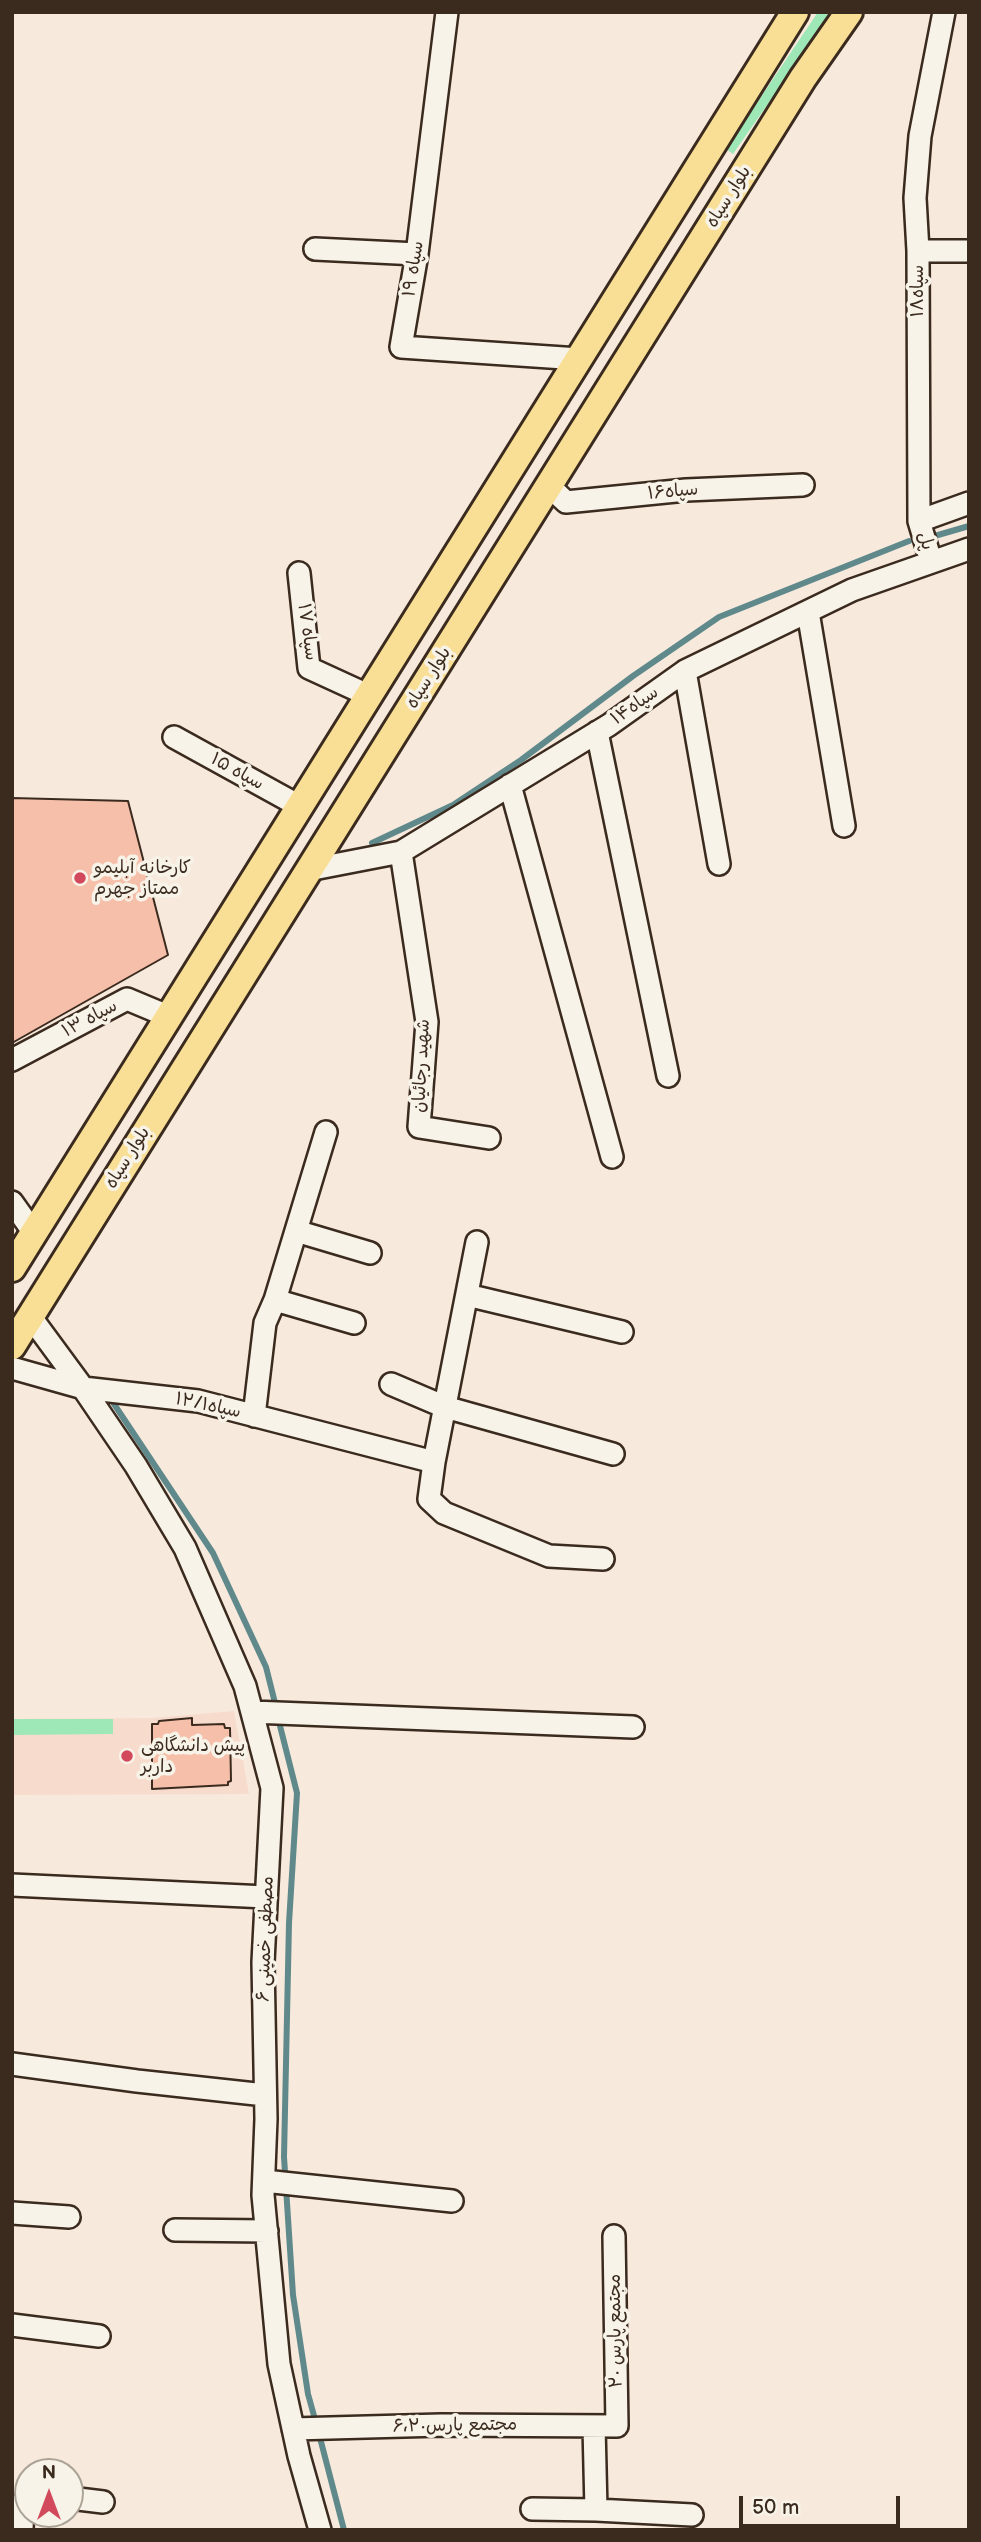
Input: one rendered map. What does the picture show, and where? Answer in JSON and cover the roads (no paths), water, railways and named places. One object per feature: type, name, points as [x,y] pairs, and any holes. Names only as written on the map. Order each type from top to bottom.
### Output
[{"type":"main road","points":[[12,1268],[795,12]]},
{"type":"main road","name":"بلوار سپاه","points":[[12,1346],[803,78],[849,12]]},
{"type":"street","name":"سپاه ۱۹","points":[[447,12],[417,254],[401,347],[579,359]]},
{"type":"street","name":"سپاه۱۸","points":[[919,521],[918,251],[915,198],[920,136],[944,12]]},
{"type":"street","points":[[315,248],[417,254]]},
{"type":"street","points":[[918,251],[969,251]]},
{"type":"street","name":"سپاه۱۶","points":[[548,486],[566,502],[686,491],[803,485]]},
{"type":"street","points":[[919,521],[969,503]]},
{"type":"street","name":"پل","points":[[919,521],[931,561]]},
{"type":"street","name":"سپاه۱۴","points":[[308,870],[401,852],[597,732],[685,671],[852,590],[969,549]]},
{"type":"street","name":"سپاه ۱۷","points":[[299,573],[309,667],[370,696]]},
{"type":"street","points":[[808,612],[844,826]]},
{"type":"street","points":[[685,671],[719,864]]},
{"type":"street","points":[[597,732],[668,1076]]},
{"type":"street","name":"سپاه ۱۵","points":[[174,737],[301,807]]},
{"type":"street","points":[[510,785],[612,1157]]},
{"type":"street","name":"شهید رجائیان","points":[[401,852],[427,1022],[419,1127],[489,1139]]},
{"type":"street","name":"سپاه ۱۳","points":[[12,1060],[127,999],[170,1017]]},
{"type":"street","points":[[254,1416],[265,1323],[275,1300],[326,1132]]},
{"type":"street","points":[[12,1202],[34,1233]]},
{"type":"street","points":[[296,1231],[370,1253]]},
{"type":"street","points":[[477,1242],[429,1499],[444,1513],[549,1556],[603,1559]]},
{"type":"street","points":[[467,1295],[622,1332]]},
{"type":"street","points":[[275,1300],[354,1323]]},
{"type":"street","points":[[30,1316],[83,1388]]},
{"type":"street","name":"سپاه۱۲/۱","points":[[12,1368],[83,1388],[198,1401],[434,1462]]},
{"type":"street","points":[[391,1384],[445,1407],[613,1454]]},
{"type":"street","name":"مصطفی خمینی ۶","points":[[83,1388],[136,1466],[185,1548],[245,1686],[272,1788],[263,1962],[264,2181],[267,2231],[279,2364],[299,2456],[320,2530]]},
{"type":"street","points":[[252,1712],[633,1727]]},
{"type":"street","points":[[12,1885],[267,1897]]},
{"type":"street","points":[[12,2064],[265,2095]]},
{"type":"street","points":[[264,2181],[452,2201]]},
{"type":"street","points":[[12,2213],[69,2217]]},
{"type":"street","points":[[175,2230],[267,2231]]},
{"type":"street","name":"مجتمع پارس ۲۰","points":[[614,2236],[617,2426]]},
{"type":"street","points":[[12,2325],[99,2336]]},
{"type":"street","name":"۶،مجتمع پارس۲۰","points":[[293,2429],[441,2425],[617,2426]]},
{"type":"street","points":[[594,2426],[596,2510]]},
{"type":"street","points":[[84,2499],[103,2502]]},
{"type":"street","points":[[532,2509],[692,2515]]},
{"type":"waterway","points":[[938,535],[969,526]]},
{"type":"waterway","points":[[372,843],[453,805],[521,760],[633,676],[719,617],[909,541]]},
{"type":"waterway","points":[[114,1404],[213,1553],[266,1667],[276,1707]]},
{"type":"waterway","points":[[278,1718],[297,1793],[289,1923],[284,2157],[293,2295],[308,2394],[316,2423]]},
{"type":"waterway","points":[[319,2434],[344,2530]]},
{"type":"place","name":"کارخانه آبلیمو ممتاز جهرم","points":[[80,878]]},
{"type":"place","name":"پیش دانشگاهی داربر","points":[[127,1756]]}]
